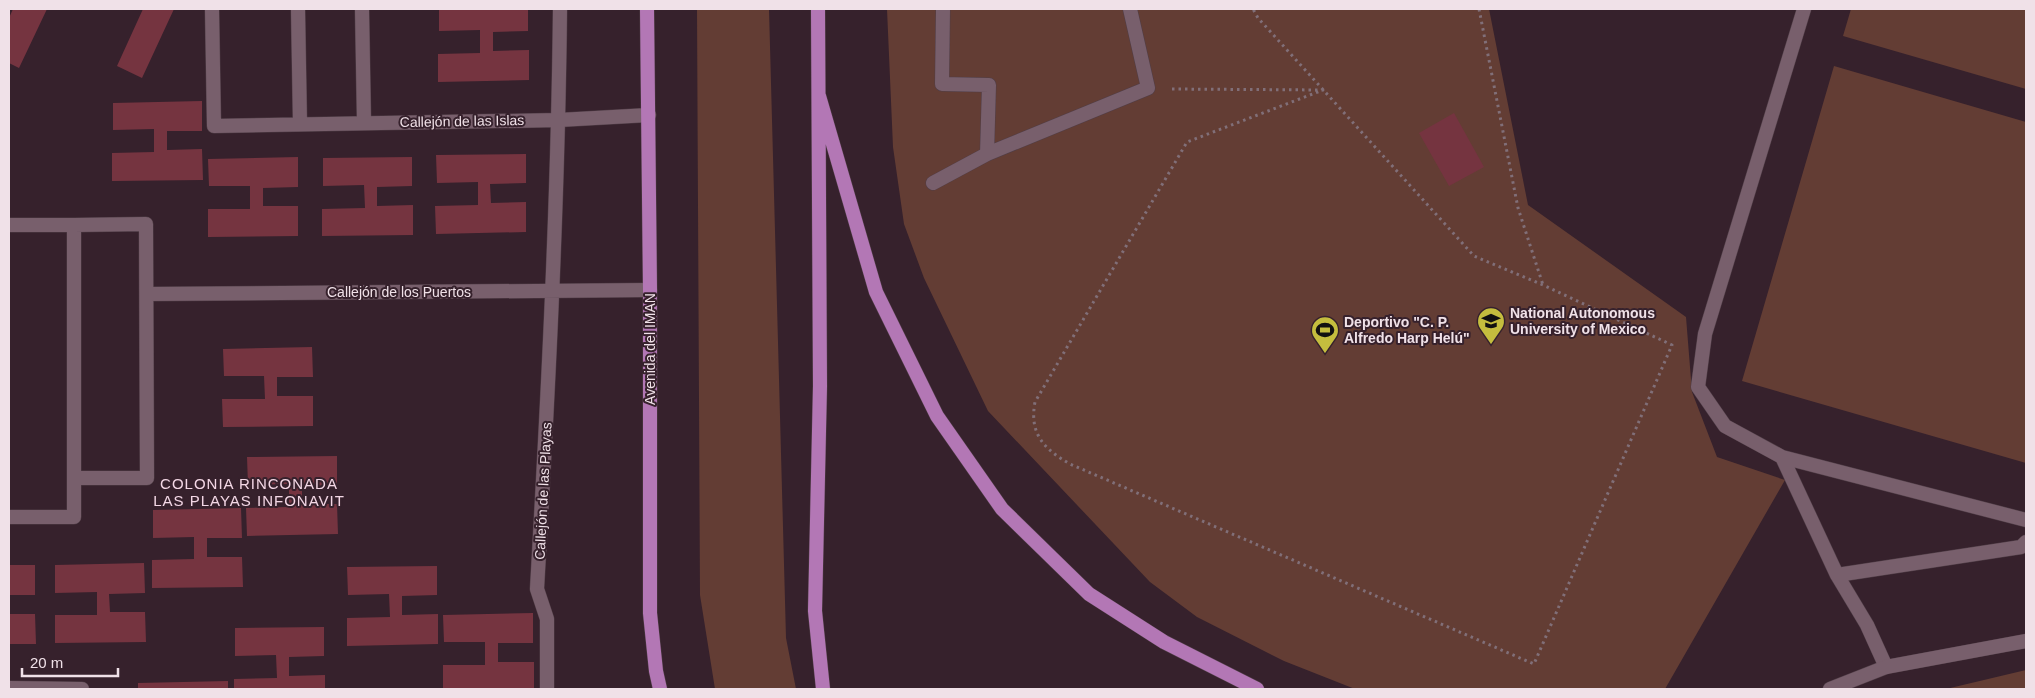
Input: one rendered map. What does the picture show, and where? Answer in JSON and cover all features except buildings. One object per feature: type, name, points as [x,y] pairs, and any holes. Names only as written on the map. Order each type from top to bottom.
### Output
[{"type":"main road","name":"Avenida del IMAN","points":[[647,9],[650,290],[650,613],[660,689]]},
{"type":"main road","points":[[818,9],[820,386],[815,611],[823,689]]},
{"type":"main road","points":[[819,96],[876,292],[937,416],[1002,509],[1089,594],[1164,642],[1257,689]]},
{"type":"street","name":"Callejón de las Islas","points":[[212,9],[214,126],[559,120],[649,115]]},
{"type":"street","points":[[298,9],[300,124]]},
{"type":"street","points":[[362,9],[364,122]]},
{"type":"street","points":[[553,291],[559,120],[560,9]]},
{"type":"street","points":[[943,9],[942,84],[989,85],[987,154]]},
{"type":"street","points":[[933,183],[987,154],[1148,88],[1130,9]]},
{"type":"street","points":[[1804,9],[1705,334],[1698,387],[1725,426],[1782,456],[2026,520]]},
{"type":"street","points":[[9,225],[146,224],[147,478],[74,478]]},
{"type":"street","points":[[9,517],[74,517],[74,225]]},
{"type":"street","name":"Callejón de los Puertos","points":[[147,294],[650,290]]},
{"type":"street","name":"Callejón de las Playas","points":[[547,689],[547,619],[537,589],[553,291]]},
{"type":"street","points":[[1782,456],[1837,575],[1867,626],[1886,667]]},
{"type":"street","points":[[1837,575],[2021,547],[2026,542]]},
{"type":"street","points":[[1830,689],[1886,667],[2026,641]]},
{"type":"street","points":[[9,688],[82,689]]},
{"type":"path","points":[[1253,9],[1258,18],[1474,256],[1543,285],[1672,345],[1534,664],[1070,464],[1052,454],[1035,431],[1032,415],[1035,402],[1187,142],[1323,90]]},
{"type":"path","points":[[1479,9],[1518,208],[1543,285]]},
{"type":"path","points":[[1148,88],[1323,90]]},
{"type":"shaded area","points":[[697,9],[769,9],[786,638],[796,689],[715,689],[700,595]]},
{"type":"shaded area","name":"Deportivo \"C. P. Alfredo Harp Helú\"","points":[[887,9],[1489,9],[1528,205],[1686,317],[1692,392],[1717,457],[1785,480],[1665,689],[1355,689],[1284,661],[1197,617],[1150,582],[988,411],[924,278],[904,224],[893,147]]},
{"type":"shaded area","points":[[1851,9],[2026,9],[2026,89],[1843,36]]},
{"type":"shaded area","points":[[1834,66],[2026,122],[2026,463],[1742,381]]},
{"type":"shaded area","points":[[2026,670],[2026,689],[1946,689]]},
{"type":"place","name":"National Autonomous University of Mexico","points":[[1491,345]]},
{"type":"place","name":"Deportivo \"C. P. Alfredo Harp Helú\"","points":[[1325,354]]},
{"type":"district","name":"COLONIA RINCONADA LAS PLAYAS INFONAVIT","points":[[249,492]]}]
